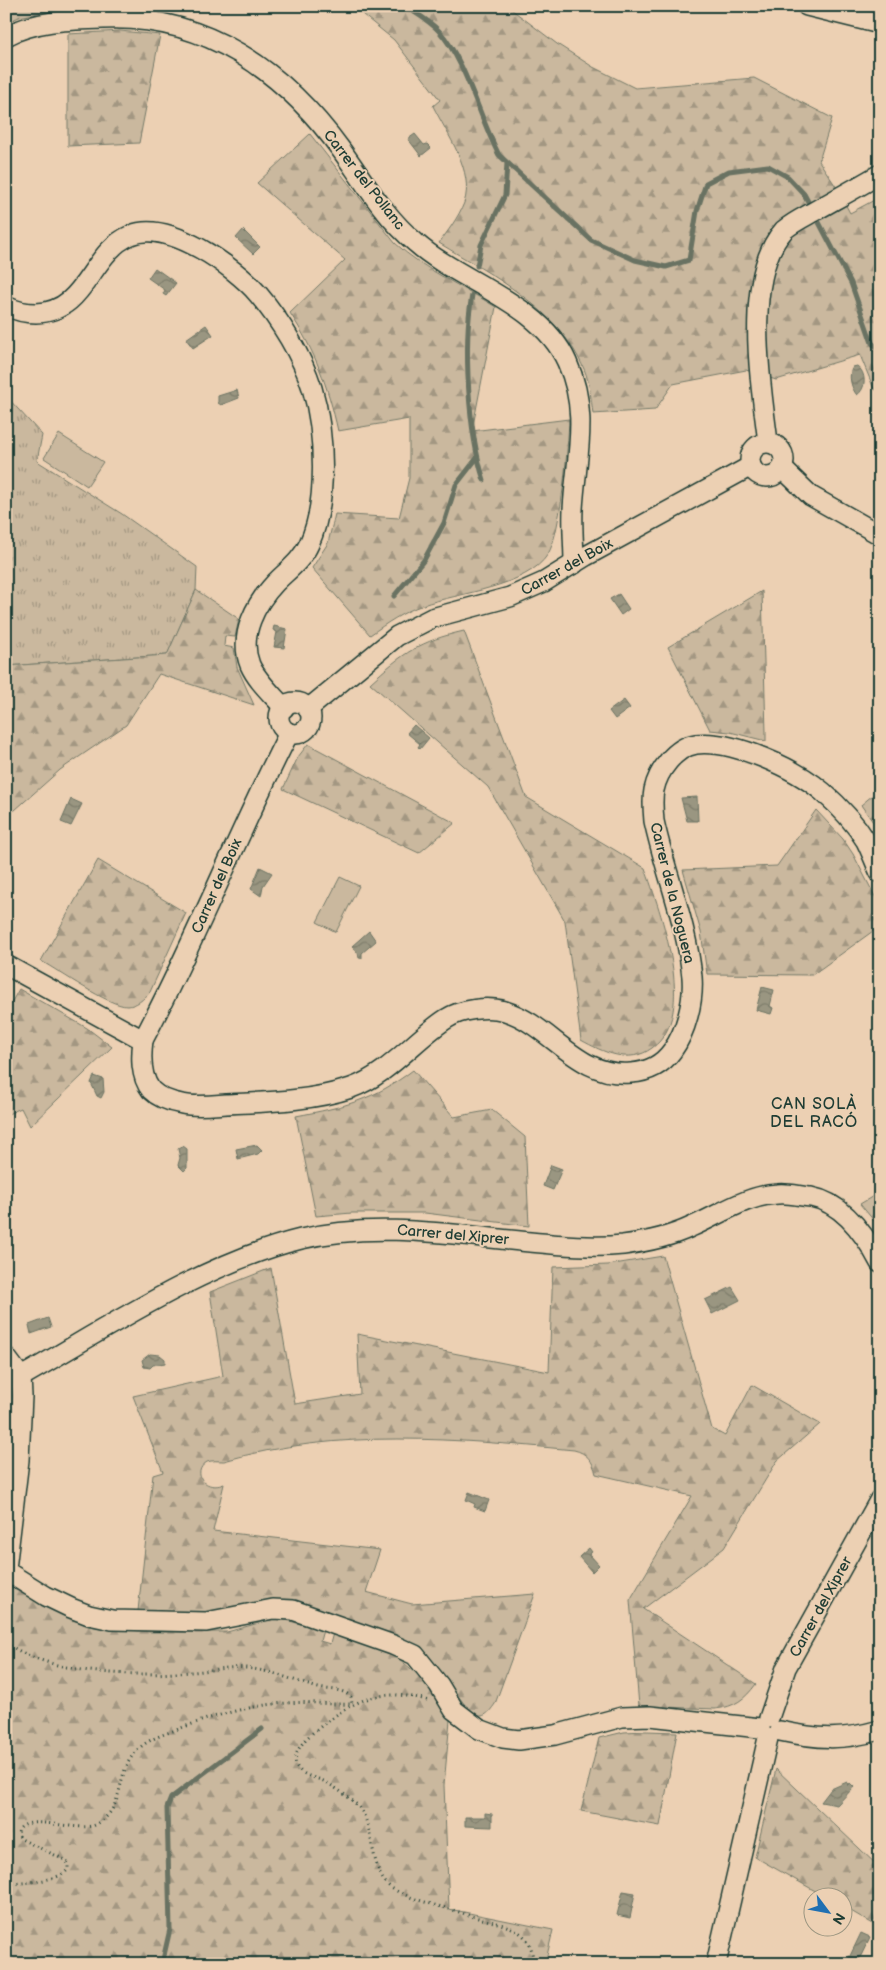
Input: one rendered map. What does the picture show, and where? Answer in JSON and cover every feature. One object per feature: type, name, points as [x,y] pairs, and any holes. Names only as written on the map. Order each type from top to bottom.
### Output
[{"type":"street","points":[[807,6],[880,24]]},
{"type":"street","name":"Carrer del Pollanc","points":[[6,36],[25,28],[68,20],[134,18],[168,22],[232,48],[273,77],[294,96],[341,150],[373,197],[416,244],[510,302],[531,318],[552,340],[567,361],[580,404],[581,433],[573,510],[574,564]]},
{"type":"street","points":[[768,442],[757,359],[757,323],[764,273],[769,256],[785,230],[880,174]]},
{"type":"street","points":[[6,306],[27,313],[44,312],[59,308],[79,293],[107,252],[131,235],[147,233],[180,238],[208,253],[258,293],[309,380],[320,423],[323,447],[319,502],[315,530],[309,546],[299,561],[260,599],[251,621],[246,647],[251,666],[284,708]]},
{"type":"street","points":[[768,442],[783,454],[784,462],[782,468],[772,477],[762,477],[755,473],[751,466],[750,458],[752,452],[761,444],[768,442]]},
{"type":"street","name":"Carrer del Boix","points":[[308,709],[397,636],[432,618],[510,598],[544,582],[751,466]]},
{"type":"street","points":[[782,468],[811,496],[880,535]]},
{"type":"street","points":[[293,702],[299,703],[308,709],[311,719],[307,729],[299,734],[289,733],[280,722],[284,708],[293,702]]},
{"type":"street","name":"Carrer del Boix","points":[[144,1040],[177,977],[246,820],[289,733]]},
{"type":"street","name":"Carrer de la Noguera","points":[[144,1040],[141,1054],[144,1076],[151,1090],[163,1099],[184,1105],[277,1101],[351,1088],[381,1071],[448,1017],[488,1008],[504,1010],[516,1016],[567,1052],[594,1068],[609,1073],[623,1074],[641,1072],[653,1067],[667,1057],[683,1032],[692,981],[686,940],[656,829],[652,801],[654,788],[672,758],[682,749],[695,744],[723,746],[759,756],[822,791],[866,841],[880,873]]},
{"type":"street","points":[[6,965],[144,1040]]},
{"type":"street","name":"Carrer del Xiprer","points":[[21,1378],[158,1299],[215,1271],[275,1247],[339,1232],[397,1230],[565,1245],[625,1245],[669,1236],[746,1202],[778,1194],[814,1198],[834,1207],[850,1220],[870,1244],[880,1263]]},
{"type":"street","points":[[6,1357],[21,1378],[22,1406],[19,1460],[6,1570],[39,1592],[71,1608],[89,1615],[112,1620],[206,1622],[273,1609],[293,1610],[393,1645],[415,1656],[439,1685],[450,1704],[465,1720],[490,1735],[519,1740],[555,1735],[622,1717],[650,1716],[769,1729],[829,1740],[880,1730]]},
{"type":"street","name":"Carrer del Xiprer","points":[[716,1964],[769,1729],[786,1668],[880,1499]]},
{"type":"path","points":[[6,1644],[37,1658],[110,1673],[149,1675],[244,1667],[283,1676],[317,1688],[340,1691],[351,1697],[352,1704]]},
{"type":"path","points":[[450,1704],[394,1694],[370,1696],[352,1704],[312,1733],[299,1748],[295,1761],[297,1767],[306,1775],[329,1783],[360,1808],[368,1829],[378,1867],[389,1886],[436,1905],[507,1925],[529,1944],[533,1951],[532,1964]]},
{"type":"path","points":[[6,1885],[55,1878],[65,1874],[68,1864],[63,1859],[21,1839],[18,1830],[23,1825],[36,1822],[78,1828],[90,1827],[98,1823],[108,1815],[121,1793],[126,1765],[133,1754],[151,1740],[217,1715],[248,1707],[288,1702],[352,1704]]},
{"type":"green space","points":[[6,6],[52,6],[52,10],[19,17],[6,23]]},
{"type":"green space","points":[[352,6],[507,6],[557,44],[593,67],[635,88],[754,78],[832,118],[819,161],[850,213],[880,197],[880,392],[874,389],[860,355],[776,380],[746,370],[673,384],[655,410],[593,414],[589,385],[584,369],[573,347],[558,328],[541,311],[502,281],[439,243],[459,214],[464,203],[466,191],[466,179],[458,153],[433,106],[440,100],[394,40]]},
{"type":"green space","points":[[120,31],[160,35],[139,143],[68,146],[68,34]]},
{"type":"green space","points":[[310,134],[395,243],[431,270],[496,307],[472,431],[569,419],[563,489],[557,528],[548,554],[538,565],[525,574],[509,581],[423,605],[395,618],[370,635],[312,568],[328,543],[335,514],[399,518],[409,478],[409,419],[338,431],[320,369],[307,341],[290,313],[345,260],[257,183]]},
{"type":"green space","points":[[6,396],[42,435],[37,461],[122,514],[197,567],[196,590],[167,655],[6,666]]},
{"type":"green space","points":[[59,434],[103,462],[87,486],[44,458]]},
{"type":"green space","points":[[196,590],[239,619],[235,637],[225,636],[224,646],[234,648],[237,667],[254,705],[159,674],[126,725],[60,770],[6,818],[6,666],[167,655]]},
{"type":"green space","points":[[762,591],[766,741],[730,732],[710,730],[668,647]]},
{"type":"green space","points":[[464,631],[526,797],[645,868],[666,935],[672,962],[674,988],[673,1012],[666,1033],[652,1048],[643,1053],[634,1056],[616,1055],[598,1049],[581,1040],[565,921],[488,787],[370,683],[392,664],[413,650],[435,639]]},
{"type":"green space","points":[[308,744],[455,823],[419,853],[283,789],[298,757]]},
{"type":"green space","points":[[880,789],[880,832],[861,805]]},
{"type":"green space","points":[[816,810],[843,839],[853,854],[880,906],[880,926],[812,975],[707,974],[701,932],[683,870],[777,866]]},
{"type":"green space","points":[[98,860],[186,913],[150,992],[140,1002],[130,1006],[109,1000],[41,961]]},
{"type":"green space","points":[[340,877],[359,886],[336,932],[317,922]]},
{"type":"green space","points":[[19,989],[87,1028],[112,1047],[30,1126],[21,1108],[6,1115],[6,1012]]},
{"type":"green space","points":[[413,1070],[454,1117],[492,1110],[525,1137],[529,1226],[425,1213],[352,1213],[316,1216],[296,1116],[358,1101],[385,1089]]},
{"type":"green space","points":[[880,1192],[880,1228],[860,1204]]},
{"type":"green space","points":[[663,1256],[712,1429],[725,1436],[752,1385],[820,1424],[777,1461],[724,1548],[643,1609],[756,1684],[739,1701],[715,1709],[639,1706],[630,1600],[692,1496],[596,1474],[589,1458],[574,1450],[442,1440],[354,1440],[310,1444],[224,1461],[209,1461],[202,1466],[200,1471],[202,1480],[206,1483],[217,1486],[224,1484],[213,1531],[380,1550],[366,1592],[412,1604],[535,1594],[495,1704],[485,1715],[479,1716],[471,1713],[426,1653],[354,1622],[301,1602],[272,1600],[221,1612],[193,1614],[138,1611],[153,1475],[163,1472],[133,1396],[223,1376],[210,1292],[271,1268],[295,1404],[360,1394],[357,1334],[549,1372],[553,1267],[608,1265]]},
{"type":"green space","points":[[6,1585],[88,1626],[151,1632],[227,1632],[273,1619],[286,1620],[323,1630],[320,1641],[330,1644],[333,1633],[398,1658],[422,1678],[450,1720],[444,1785],[449,1909],[553,1930],[545,1964],[6,1964]]},
{"type":"green space","points":[[624,1732],[677,1732],[660,1826],[581,1811],[599,1738]]},
{"type":"green space","points":[[776,1769],[880,1868],[880,1928],[854,1913],[854,1888],[810,1888],[755,1857]]},
{"type":"water","points":[[415,134],[424,145],[427,144],[431,148],[421,156],[408,139]]},
{"type":"water","points":[[243,230],[260,247],[253,254],[236,238]]},
{"type":"water","points":[[155,268],[176,283],[166,296],[163,294],[165,290],[148,278]]},
{"type":"water","points":[[206,325],[213,335],[193,348],[186,339]]},
{"type":"water","points":[[857,366],[864,377],[864,385],[857,395],[853,390],[850,374],[853,367]]},
{"type":"water","points":[[237,390],[239,398],[221,405],[218,403],[218,396]]},
{"type":"water","points":[[619,594],[629,609],[621,615],[610,599]]},
{"type":"water","points":[[274,626],[287,629],[284,648],[274,647],[277,632],[273,630]]},
{"type":"water","points":[[624,700],[630,708],[615,719],[609,711]]},
{"type":"water","points":[[414,725],[429,738],[420,749],[418,747],[420,744],[407,733]]},
{"type":"water","points":[[697,797],[698,821],[687,821],[681,798]]},
{"type":"water","points":[[71,799],[82,804],[71,826],[61,822]]},
{"type":"water","points":[[260,867],[272,873],[263,886],[261,896],[251,889]]},
{"type":"water","points":[[369,931],[376,941],[362,953],[362,958],[359,958],[358,953],[352,946]]},
{"type":"water","points":[[762,987],[774,990],[770,1006],[773,1008],[771,1014],[756,1010]]},
{"type":"water","points":[[94,1076],[103,1079],[104,1092],[101,1098],[97,1096],[91,1083]]},
{"type":"water","points":[[257,1145],[262,1150],[258,1154],[238,1159],[236,1149]]},
{"type":"water","points":[[183,1146],[187,1149],[187,1168],[184,1171],[178,1165],[180,1158],[178,1149]]},
{"type":"water","points":[[551,1165],[562,1169],[553,1190],[543,1186]]},
{"type":"water","points":[[732,1287],[740,1300],[712,1314],[705,1300]]},
{"type":"water","points":[[48,1318],[51,1327],[31,1334],[29,1325]]},
{"type":"water","points":[[150,1354],[160,1355],[165,1359],[165,1363],[153,1365],[150,1368],[144,1367],[142,1360]]},
{"type":"water","points":[[469,1492],[489,1500],[485,1511],[474,1507],[475,1504],[466,1500]]},
{"type":"water","points":[[589,1548],[592,1552],[589,1554],[599,1565],[592,1572],[579,1557]]},
{"type":"water","points":[[847,1782],[848,1786],[850,1783],[854,1787],[837,1805],[821,1802],[831,1789]]},
{"type":"water","points":[[485,1813],[492,1814],[492,1827],[465,1826],[465,1817],[485,1817]]},
{"type":"water","points":[[623,1891],[635,1893],[630,1918],[617,1915]]},
{"type":"water","points":[[861,1933],[870,1937],[858,1962],[849,1958]]},
{"type":"waterway","points":[[405,6],[432,24],[457,57],[499,155],[591,240],[635,260],[666,267],[689,260],[697,211],[706,183],[729,171],[768,166],[788,177],[804,194],[851,283],[872,343],[880,350]]},
{"type":"waterway","points":[[477,266],[481,245],[505,195],[507,163]]},
{"type":"waterway","points":[[472,295],[468,338],[469,388],[474,438],[484,480]]},
{"type":"waterway","points":[[394,596],[424,560],[444,523],[456,485],[477,458]]},
{"type":"waterway","points":[[162,1964],[170,1929],[167,1808],[171,1798],[262,1729]]},
{"type":"waterway","points":[[462,1964],[470,1961]]},
{"type":"district","name":"CAN SOLÀ DEL RACÓ","points":[[814,1113]]}]
